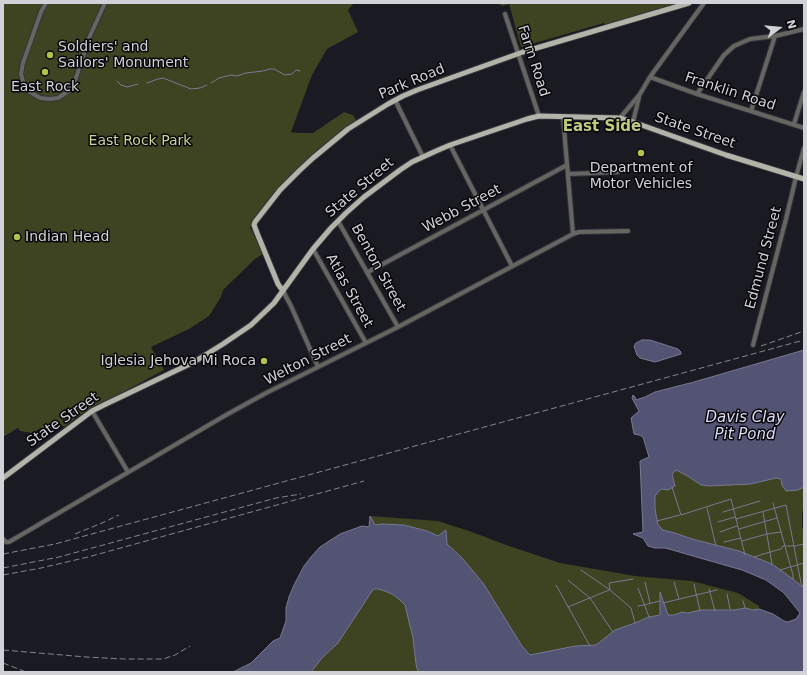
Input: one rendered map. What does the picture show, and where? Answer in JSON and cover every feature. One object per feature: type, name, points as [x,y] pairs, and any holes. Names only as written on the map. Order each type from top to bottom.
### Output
[{"type":"main road","name":"Park Road","points":[[283,291],[257,233],[254,225],[255,222],[285,184],[312,158],[354,125],[395,100],[417,90],[518,54],[689,3]]},
{"type":"main road","name":"State Street","points":[[3,478],[92,411],[182,369],[211,352],[256,320],[269,308],[283,291],[313,249],[338,221],[364,197],[412,162],[450,145],[539,116],[620,118],[726,155],[804,179]]},
{"type":"street","points":[[46,3],[41,12],[22,63],[21,74],[24,85],[30,92],[40,98],[50,99],[58,98],[69,90],[74,84],[89,38],[106,3]]},
{"type":"street","points":[[620,118],[640,94],[650,77],[704,3]]},
{"type":"street","name":"Farm Road","points":[[505,14],[539,116]]},
{"type":"street","points":[[697,94],[724,55],[734,46],[750,39],[775,36],[804,29]]},
{"type":"street","points":[[751,111],[775,36]]},
{"type":"street","name":"Franklin Road","points":[[650,77],[697,94],[804,128]]},
{"type":"street","points":[[794,124],[804,92]]},
{"type":"street","points":[[633,122],[640,94]]},
{"type":"street","points":[[395,100],[423,157]]},
{"type":"street","points":[[564,116],[573,234]]},
{"type":"street","points":[[450,145],[512,266]]},
{"type":"street","name":"Edmund Street","points":[[753,345],[804,148]]},
{"type":"street","name":"Webb Street","points":[[368,272],[567,166]]},
{"type":"street","points":[[568,174],[618,172]]},
{"type":"street","name":"Benton Street","points":[[338,221],[398,327]]},
{"type":"street","name":"Welton Street","points":[[3,539],[6,542],[9,542],[266,393],[398,327],[573,234],[579,232],[628,231]]},
{"type":"street","name":"Atlas Street","points":[[313,249],[366,343]]},
{"type":"street","points":[[283,291],[318,367]]},
{"type":"street","points":[[92,411],[128,472]]},
{"type":"green space","name":"East Rock Park","points":[[3,3],[354,3],[348,10],[358,32],[327,49],[312,75],[291,132],[313,133],[344,112],[353,115],[357,122],[318,149],[260,211],[250,227],[263,254],[255,259],[223,290],[221,297],[209,316],[189,329],[151,347],[164,370],[120,394],[94,406],[65,427],[39,429],[33,433],[20,431],[18,428],[3,437]]},
{"type":"green space","points":[[496,3],[676,3],[628,19],[605,25],[604,23],[521,47],[509,4],[503,6]]},
{"type":"green space","points":[[676,470],[701,485],[751,484],[776,478],[781,479],[782,485],[798,490],[804,487],[802,528],[804,530],[804,588],[772,564],[739,551],[663,530],[658,525],[655,509],[655,495],[661,489],[665,490],[674,482],[672,474]]},
{"type":"green space","points":[[370,516],[438,521],[560,563],[635,576],[692,581],[738,593],[759,606],[759,609],[753,610],[745,608],[734,610],[700,610],[668,615],[660,593],[660,615],[649,617],[615,630],[596,645],[575,646],[530,655],[522,646],[483,583],[462,558],[447,544],[446,530],[438,536],[427,531],[404,525],[383,524],[375,526]]},
{"type":"green space","points":[[375,589],[390,593],[405,605],[413,638],[418,672],[311,672],[322,658],[338,643],[369,595]]},
{"type":"water","points":[[642,340],[650,340],[678,349],[681,354],[655,362],[640,358],[637,355],[634,346]]},
{"type":"water","name":"Davis Clay Pit Pond","points":[[804,350],[804,487],[798,490],[786,491],[782,485],[781,479],[776,478],[751,484],[701,485],[676,470],[672,474],[675,486],[668,490],[661,489],[655,496],[655,509],[658,525],[663,530],[739,551],[772,564],[804,588],[804,672],[418,672],[413,638],[405,605],[392,594],[374,589],[338,643],[322,658],[311,672],[233,672],[251,663],[273,641],[280,638],[286,621],[286,608],[289,597],[304,566],[311,557],[320,547],[340,534],[362,526],[369,527],[370,516],[375,525],[404,525],[427,531],[438,536],[446,530],[447,544],[462,558],[483,583],[522,646],[530,655],[575,646],[596,645],[615,630],[649,617],[660,615],[660,592],[668,615],[700,610],[734,610],[745,608],[753,610],[759,609],[788,622],[796,619],[800,613],[784,593],[766,580],[742,570],[665,548],[648,546],[643,538],[633,534],[643,532],[640,461],[649,457],[643,437],[634,434],[631,418],[639,411],[632,398],[633,395],[636,400],[655,392]]},
{"type":"waterway","points":[[211,83],[219,78],[231,75],[237,76],[270,69],[274,69],[285,75],[292,74],[296,70],[300,71]]},
{"type":"waterway","points":[[147,83],[163,78],[191,89],[200,88],[207,85]]},
{"type":"waterway","points":[[117,81],[121,85],[127,87],[138,84]]},
{"type":"waterway","points":[[672,487],[681,515],[731,499],[745,555]]},
{"type":"waterway","points":[[723,512],[760,501]]},
{"type":"waterway","points":[[773,503],[793,579]]},
{"type":"waterway","points":[[736,519],[786,505],[803,587]]},
{"type":"waterway","points":[[707,508],[716,546]]},
{"type":"waterway","points":[[763,512],[772,564]]},
{"type":"waterway","points":[[657,521],[680,515]]},
{"type":"waterway","points":[[718,522],[735,517]]},
{"type":"waterway","points":[[739,529],[777,518]]},
{"type":"waterway","points":[[720,532],[737,526]]},
{"type":"waterway","points":[[742,541],[781,532]]},
{"type":"waterway","points":[[724,542],[741,538]]},
{"type":"waterway","points":[[754,557],[781,549],[783,546],[804,544]]},
{"type":"waterway","points":[[780,570],[804,563]]},
{"type":"waterway","points":[[581,570],[610,590]]},
{"type":"waterway","points":[[633,579],[609,583],[610,590],[631,608],[635,623]]},
{"type":"waterway","points":[[568,580],[590,598],[613,632]]},
{"type":"waterway","points":[[645,582],[650,603]]},
{"type":"waterway","points":[[674,582],[679,599]]},
{"type":"waterway","points":[[694,584],[700,611]]},
{"type":"waterway","points":[[556,585],[590,646]]},
{"type":"waterway","points":[[638,588],[649,617]]},
{"type":"waterway","points":[[709,589],[715,611]]},
{"type":"waterway","points":[[568,607],[609,590]]},
{"type":"waterway","points":[[663,603],[717,590]]},
{"type":"waterway","points":[[727,594],[730,609]]},
{"type":"waterway","points":[[638,606],[660,601]]},
{"type":"waterway","points":[[743,601],[745,608]]},
{"type":"railway","points":[[761,346],[804,331]]},
{"type":"railway","points":[[3,554],[55,544],[804,340]]},
{"type":"railway","points":[[3,575],[88,557],[364,481]]},
{"type":"railway","points":[[3,568],[59,557],[276,498],[301,494]]},
{"type":"railway","points":[[75,534],[119,515]]},
{"type":"railway","points":[[3,650],[86,657],[163,659],[175,655],[190,646]]},
{"type":"railway","points":[[3,663],[26,672]]},
{"type":"place","name":"Soldiers' and Sailors' Monument","points":[[50,55]]},
{"type":"place","name":"East Rock","points":[[45,72]]},
{"type":"place","name":"Department of Motor Vehicles","points":[[641,153]]},
{"type":"place","name":"Indian Head","points":[[17,237]]},
{"type":"place","name":"Iglesia Jehova Mi Roca","points":[[264,361]]},
{"type":"district","name":"East Side","points":[[602,127]]}]
